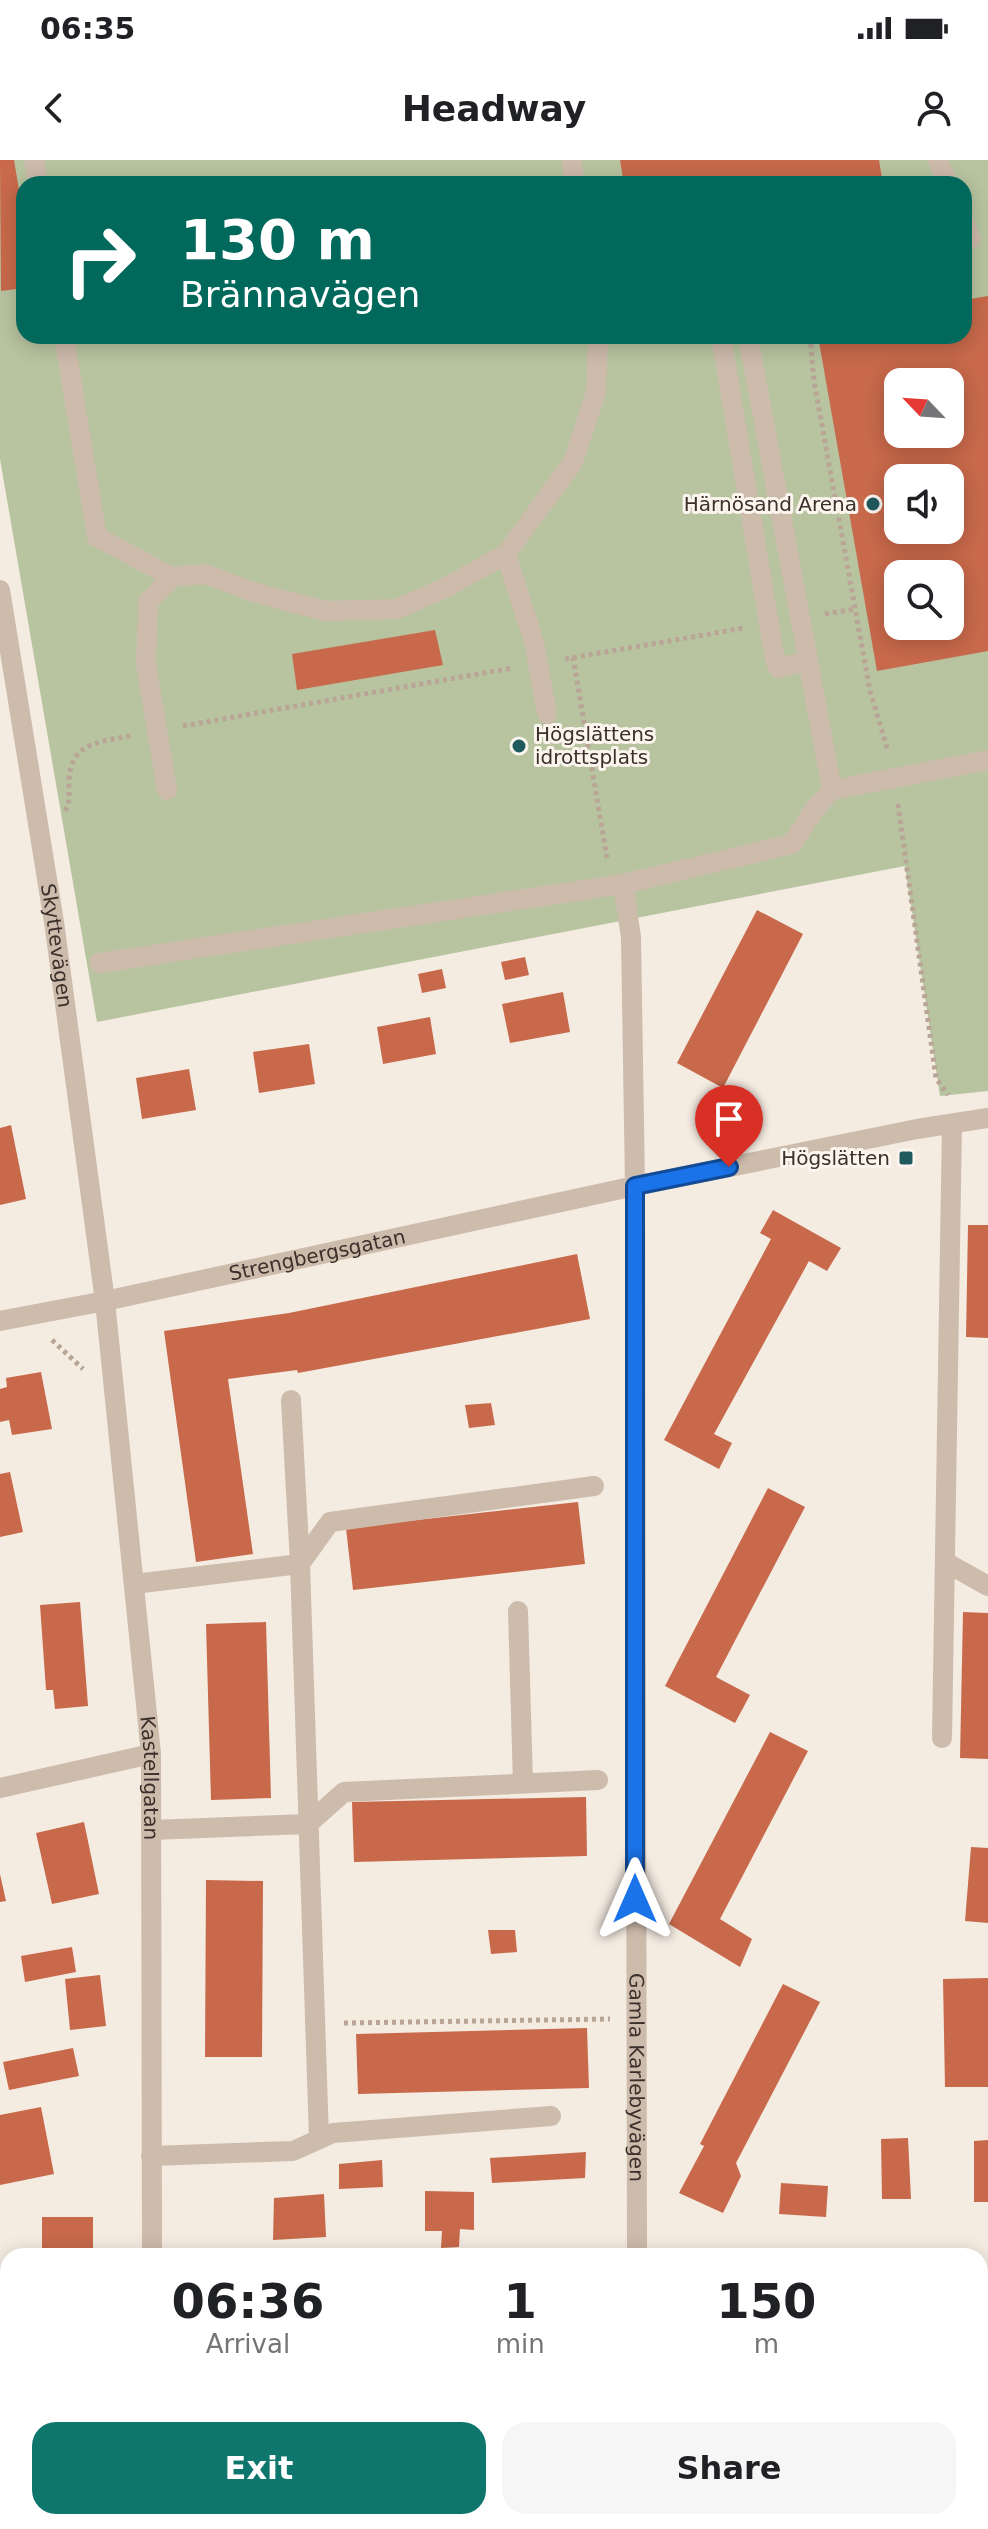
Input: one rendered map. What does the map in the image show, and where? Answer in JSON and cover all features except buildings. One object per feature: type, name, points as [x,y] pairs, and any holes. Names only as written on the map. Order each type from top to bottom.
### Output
[{"type":"street","points":[[65,344],[97,537],[172,577],[205,574],[250,591],[325,611],[397,609],[445,588],[506,554],[573,462],[596,392],[598,344]]},
{"type":"street","points":[[722,344],[778,668],[808,661]]},
{"type":"street","points":[[749,344],[832,790]]},
{"type":"street","points":[[506,554],[534,642],[547,714]]},
{"type":"street","points":[[167,790],[146,664],[148,602],[172,577]]},
{"type":"street","name":"Skyttevägen","points":[[0,590],[61,972],[105,1301]]},
{"type":"street","points":[[99,963],[623,884],[792,844],[814,810],[832,790],[988,760]]},
{"type":"street","name":"Gamla Karlebyvägen","points":[[623,884],[631,937],[635,1186],[637,2248]]},
{"type":"street","name":"Strengbergsgatan","points":[[0,1321],[635,1186],[988,1118]]},
{"type":"street","points":[[942,1738],[952,1124]]},
{"type":"street","name":"Kastellgatan","points":[[105,1301],[151,1754],[152,2248]]},
{"type":"street","points":[[291,1400],[300,1564],[319,2139]]},
{"type":"street","points":[[134,1584],[300,1564],[330,1522],[594,1486]]},
{"type":"street","points":[[947,1563],[988,1586]]},
{"type":"street","points":[[518,1611],[523,1783]]},
{"type":"street","points":[[0,1788],[151,1754]]},
{"type":"street","points":[[151,1830],[308,1824],[344,1792],[598,1780]]},
{"type":"street","points":[[151,2156],[293,2151],[333,2133],[551,2116]]},
{"type":"path","points":[[811,344],[814,381],[870,691],[894,779],[936,1078],[948,1092],[952,1124]]},
{"type":"path","points":[[800,618],[856,609]]},
{"type":"path","points":[[38,820],[58,816],[66,810],[72,762],[81,749],[104,740],[769,624]]},
{"type":"path","points":[[315,2024],[635,2018]]},
{"type":"green space","name":"Högslättens idrottsplats","points":[[0,160],[988,160],[988,1091],[940,1096],[905,866],[97,1022],[0,459]]},
{"type":"place","name":"Härnösand Arena","points":[[873,504]]},
{"type":"place","name":"Högslättens idrottsplats","points":[[519,746]]},
{"type":"place","name":"Högslätten","points":[[906,1158]]},
{"type":"route","points":[[635,1899],[635,1186],[729,1167]]}]
